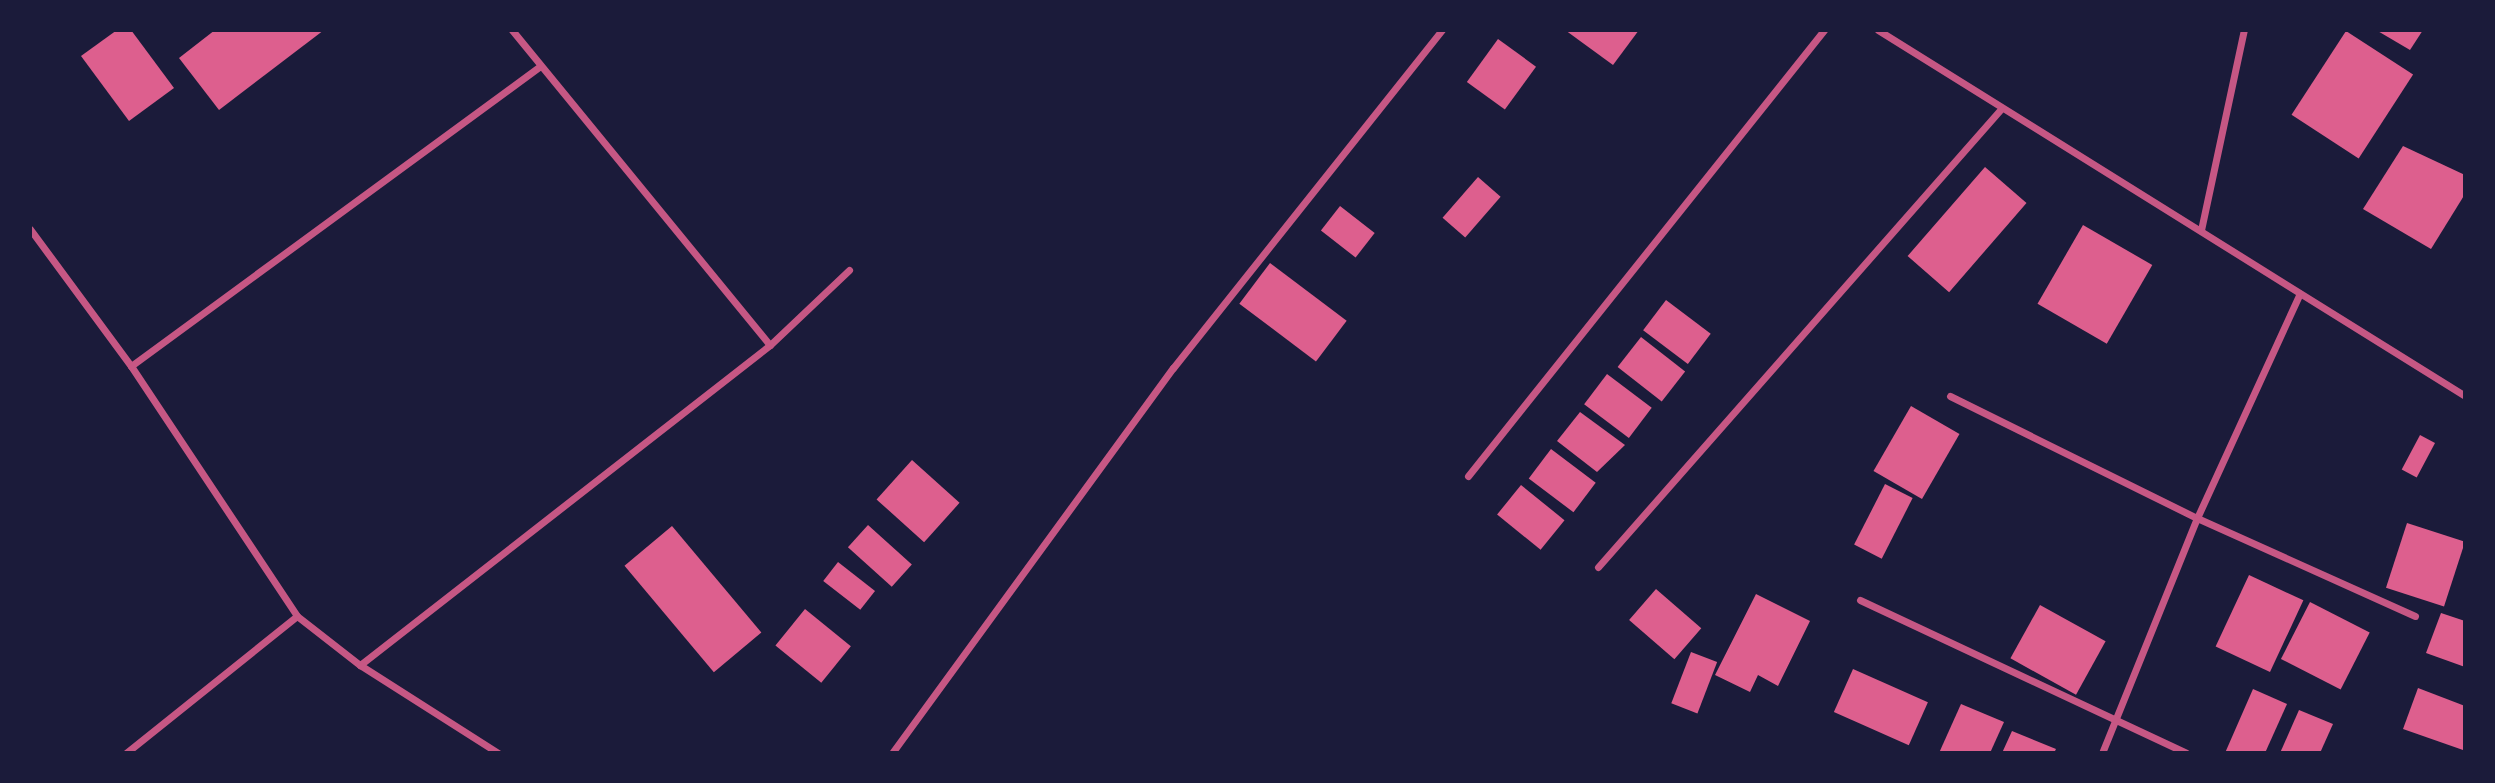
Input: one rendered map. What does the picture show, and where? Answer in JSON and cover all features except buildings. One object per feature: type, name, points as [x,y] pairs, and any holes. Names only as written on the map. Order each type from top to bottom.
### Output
[{"type":"street","points":[[512,30],[539,67],[770,345]]},
{"type":"street","points":[[892,753],[1173,368],[1442,30]]},
{"type":"street","points":[[1468,476],[1824,30]]},
{"type":"street","points":[[1878,30],[2000,110],[2201,230],[2465,396]]},
{"type":"street","points":[[2201,230],[2244,30]]},
{"type":"street","points":[[131,366],[539,67]]},
{"type":"street","points":[[1598,567],[2000,110]]},
{"type":"street","points":[[30,229],[131,366],[297,617],[360,665],[498,753]]},
{"type":"street","points":[[360,665],[770,345],[849,270]]},
{"type":"street","points":[[2102,753],[2197,517],[2300,293]]},
{"type":"street","points":[[1950,396],[2197,517],[2415,616]]},
{"type":"street","points":[[1860,600],[2186,753]]},
{"type":"street","points":[[127,753],[297,617]]}]
